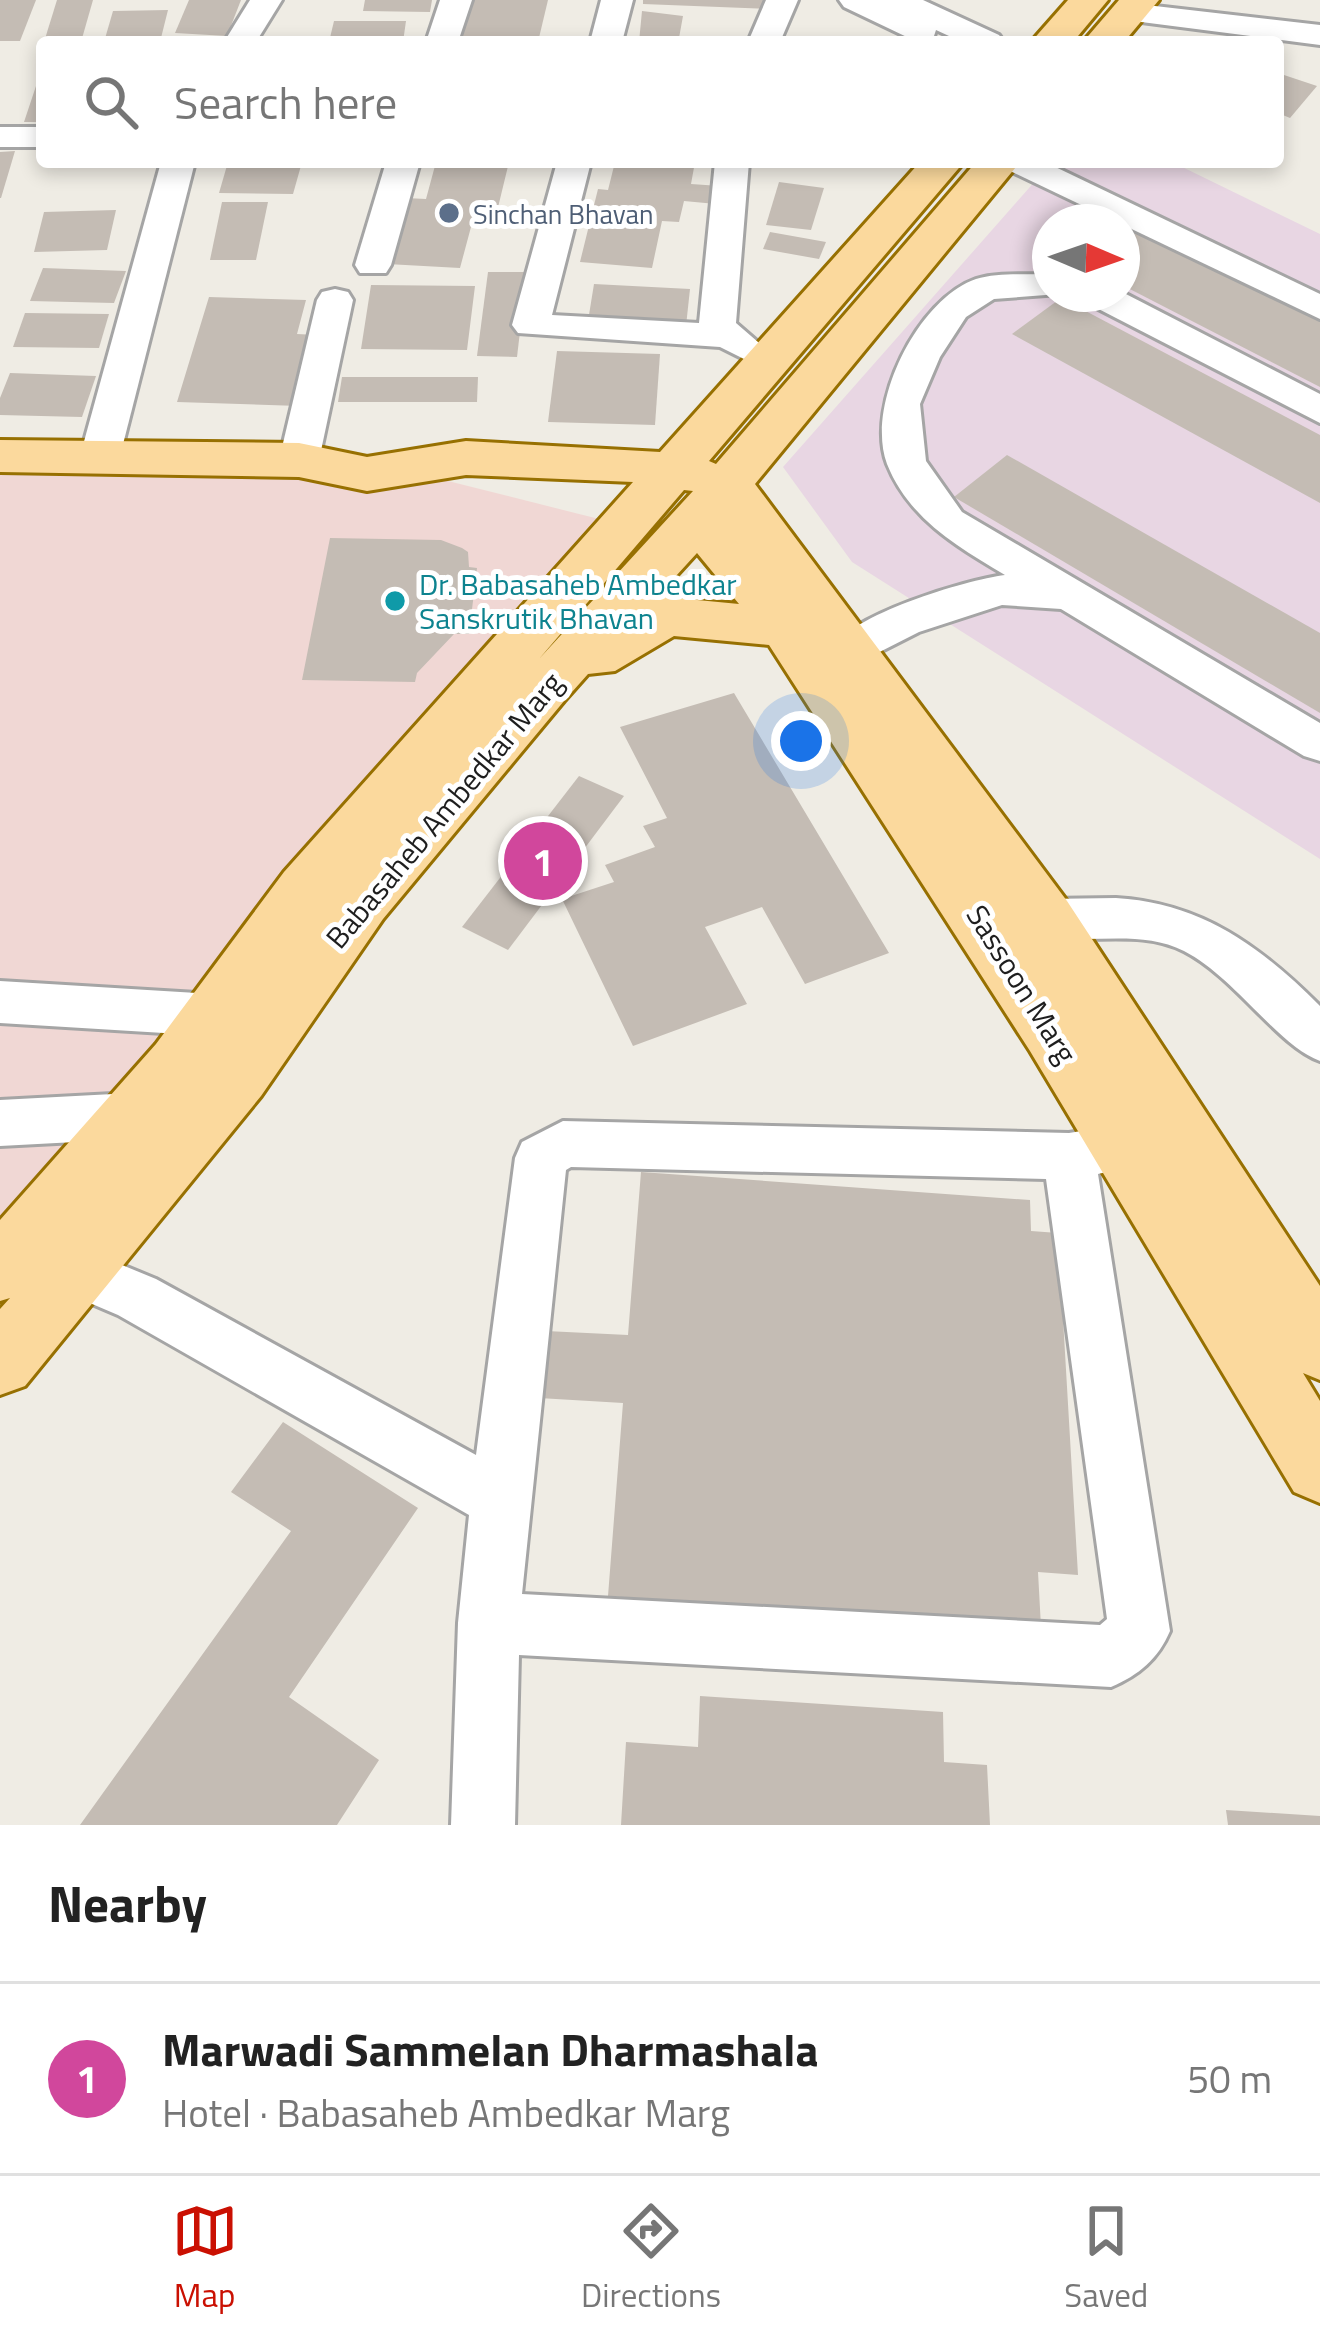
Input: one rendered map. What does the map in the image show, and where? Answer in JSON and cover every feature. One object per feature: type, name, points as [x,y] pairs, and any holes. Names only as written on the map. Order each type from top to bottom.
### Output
[{"type":"main road","points":[[1056,36],[1089,0]]},
{"type":"main road","name":"Babasaheb Ambedkar Marg","points":[[0,1363],[238,1077],[362,902],[545,686],[683,495],[747,349],[938,168]]},
{"type":"main road","name":"Babasaheb Ambedkar Marg","points":[[0,1270],[213,1015],[305,889],[993,168]]},
{"type":"main road","points":[[0,456],[299,460],[455,496],[683,495]]},
{"type":"main road","name":"Sassoon Marg","points":[[683,495],[782,627],[1006,953],[1097,1152],[1320,1467]]},
{"type":"main road","name":"Sassoon Marg","points":[[683,495],[852,650],[1046,918],[1320,1347]]},
{"type":"main road","points":[[545,686],[666,616],[782,627]]},
{"type":"street","points":[[244,36],[266,0]]},
{"type":"street","points":[[444,36],[456,0]]},
{"type":"street","points":[[607,36],[616,0]]},
{"type":"street","points":[[767,36],[782,0]]},
{"type":"street","points":[[855,0],[930,36]]},
{"type":"street","points":[[898,0],[975,36]]},
{"type":"street","points":[[1220,0],[1320,9]]},
{"type":"street","points":[[1124,18],[1320,35]]},
{"type":"street","points":[[0,137],[36,137]]},
{"type":"street","points":[[100,456],[176,168]]},
{"type":"street","points":[[373,265],[401,168]]},
{"type":"street","points":[[572,168],[531,325],[747,349]]},
{"type":"street","points":[[732,168],[717,327],[747,349]]},
{"type":"street","points":[[1030,168],[1320,308]]},
{"type":"street","points":[[1032,286],[985,288],[953,309],[921,356],[901,404],[906,462],[948,522],[1320,744]]},
{"type":"street","points":[[299,460],[334,300]]},
{"type":"street","points":[[1132,312],[1320,410]]},
{"type":"street","points":[[852,650],[904,621],[1001,590],[1069,594]]},
{"type":"street","points":[[1046,918],[1138,919],[1200,936],[1231,956],[1320,1040]]},
{"type":"street","points":[[0,1002],[213,1015]]},
{"type":"street","points":[[0,1123],[132,1116]]},
{"type":"street","points":[[483,1825],[490,1623],[500,1500],[541,1158],[563,1144],[1097,1152],[1139,1631],[1112,1656],[490,1623]]},
{"type":"street","points":[[76,1271],[137,1297],[500,1500]]},
{"type":"shaded area","points":[[1047,168],[1184,168],[1320,234],[1320,859],[852,562],[783,467]]},
{"type":"shaded area","points":[[0,457],[440,479],[599,519],[550,608],[0,1264]]},
{"type":"building","points":[[0,0],[36,0],[20,41],[0,41]]},
{"type":"building","points":[[57,0],[93,0],[83,36],[46,36]]},
{"type":"building","points":[[189,0],[241,0],[227,36],[175,33]]},
{"type":"building","points":[[365,0],[432,0],[430,12],[363,11]]},
{"type":"building","points":[[469,0],[548,0],[539,36],[459,36]]},
{"type":"building","points":[[643,0],[770,0],[768,9],[643,4]]},
{"type":"building","points":[[168,10],[162,36],[106,36],[113,11]]},
{"type":"building","points":[[642,11],[683,16],[679,36],[640,36]]},
{"type":"building","points":[[334,21],[406,21],[404,36],[330,36]]},
{"type":"building","points":[[1284,75],[1317,86],[1290,118],[1284,116]]},
{"type":"building","points":[[36,86],[36,122],[24,122]]},
{"type":"building","points":[[15,151],[1,198],[0,198],[0,152]]},
{"type":"building","points":[[226,168],[300,168],[293,194],[219,193]]},
{"type":"building","name":"Sinchan Bhavan","points":[[434,168],[508,168],[493,228],[471,227],[460,268],[387,264],[406,198],[426,199]]},
{"type":"building","points":[[614,168],[694,168],[691,184],[720,186],[716,204],[684,201],[679,222],[662,221],[652,268],[580,262],[598,189],[608,190]]},
{"type":"building","points":[[779,182],[824,188],[811,230],[766,225]]},
{"type":"building","points":[[222,202],[268,202],[256,260],[210,260]]},
{"type":"building","points":[[116,210],[107,250],[34,252],[44,212]]},
{"type":"building","points":[[1140,227],[1320,316],[1320,387],[1140,294]]},
{"type":"building","points":[[770,232],[826,242],[819,259],[763,249]]},
{"type":"building","points":[[43,268],[126,271],[114,303],[30,301]]},
{"type":"building","points":[[488,272],[527,272],[517,357],[477,356]]},
{"type":"building","points":[[594,284],[690,289],[686,326],[588,321]]},
{"type":"building","points":[[371,285],[475,286],[467,350],[361,349]]},
{"type":"building","points":[[209,297],[306,300],[297,334],[317,335],[299,406],[177,402]]},
{"type":"building","points":[[1042,312],[1087,312],[1320,435],[1320,503],[1012,334]]},
{"type":"building","points":[[25,313],[109,314],[99,348],[13,347]]},
{"type":"building","points":[[557,351],[660,354],[655,425],[548,422]]},
{"type":"building","points":[[10,373],[96,376],[82,417],[0,415],[0,398]]},
{"type":"building","points":[[342,377],[478,377],[477,402],[338,402]]},
{"type":"building","points":[[1007,455],[1320,633],[1320,713],[954,497]]},
{"type":"building","name":"Dr. Babasaheb Ambedkar Sanskrutik Bhavan","points":[[330,538],[441,540],[468,552],[469,567],[477,568],[469,634],[454,634],[417,673],[415,682],[302,680]]},
{"type":"building","points":[[734,693],[889,953],[805,984],[762,907],[705,927],[747,1004],[633,1046],[562,899],[614,882],[605,865],[655,847],[643,826],[667,818],[620,727]]},
{"type":"building","points":[[579,776],[624,796],[508,950],[462,927]]},
{"type":"building","points":[[641,1172],[1030,1200],[1031,1231],[1058,1233],[1078,1575],[1038,1572],[1041,1627],[608,1596],[623,1403],[539,1398],[546,1331],[628,1335]]},
{"type":"building","points":[[283,1422],[418,1508],[289,1697],[379,1760],[337,1825],[80,1825],[291,1531],[231,1492]]},
{"type":"building","points":[[700,1696],[943,1712],[944,1762],[987,1765],[990,1825],[621,1825],[626,1742],[698,1747]]},
{"type":"building","points":[[1226,1810],[1320,1816],[1320,1825],[1228,1825]]},
{"type":"place","name":"Sinchan Bhavan","points":[[449,213]]},
{"type":"place","name":"Dr. Babasaheb Ambedkar Sanskrutik Bhavan","points":[[395,601]]},
{"type":"place","name":"Marwadi Sammelan Dharmashala","points":[[543,861]]}]
